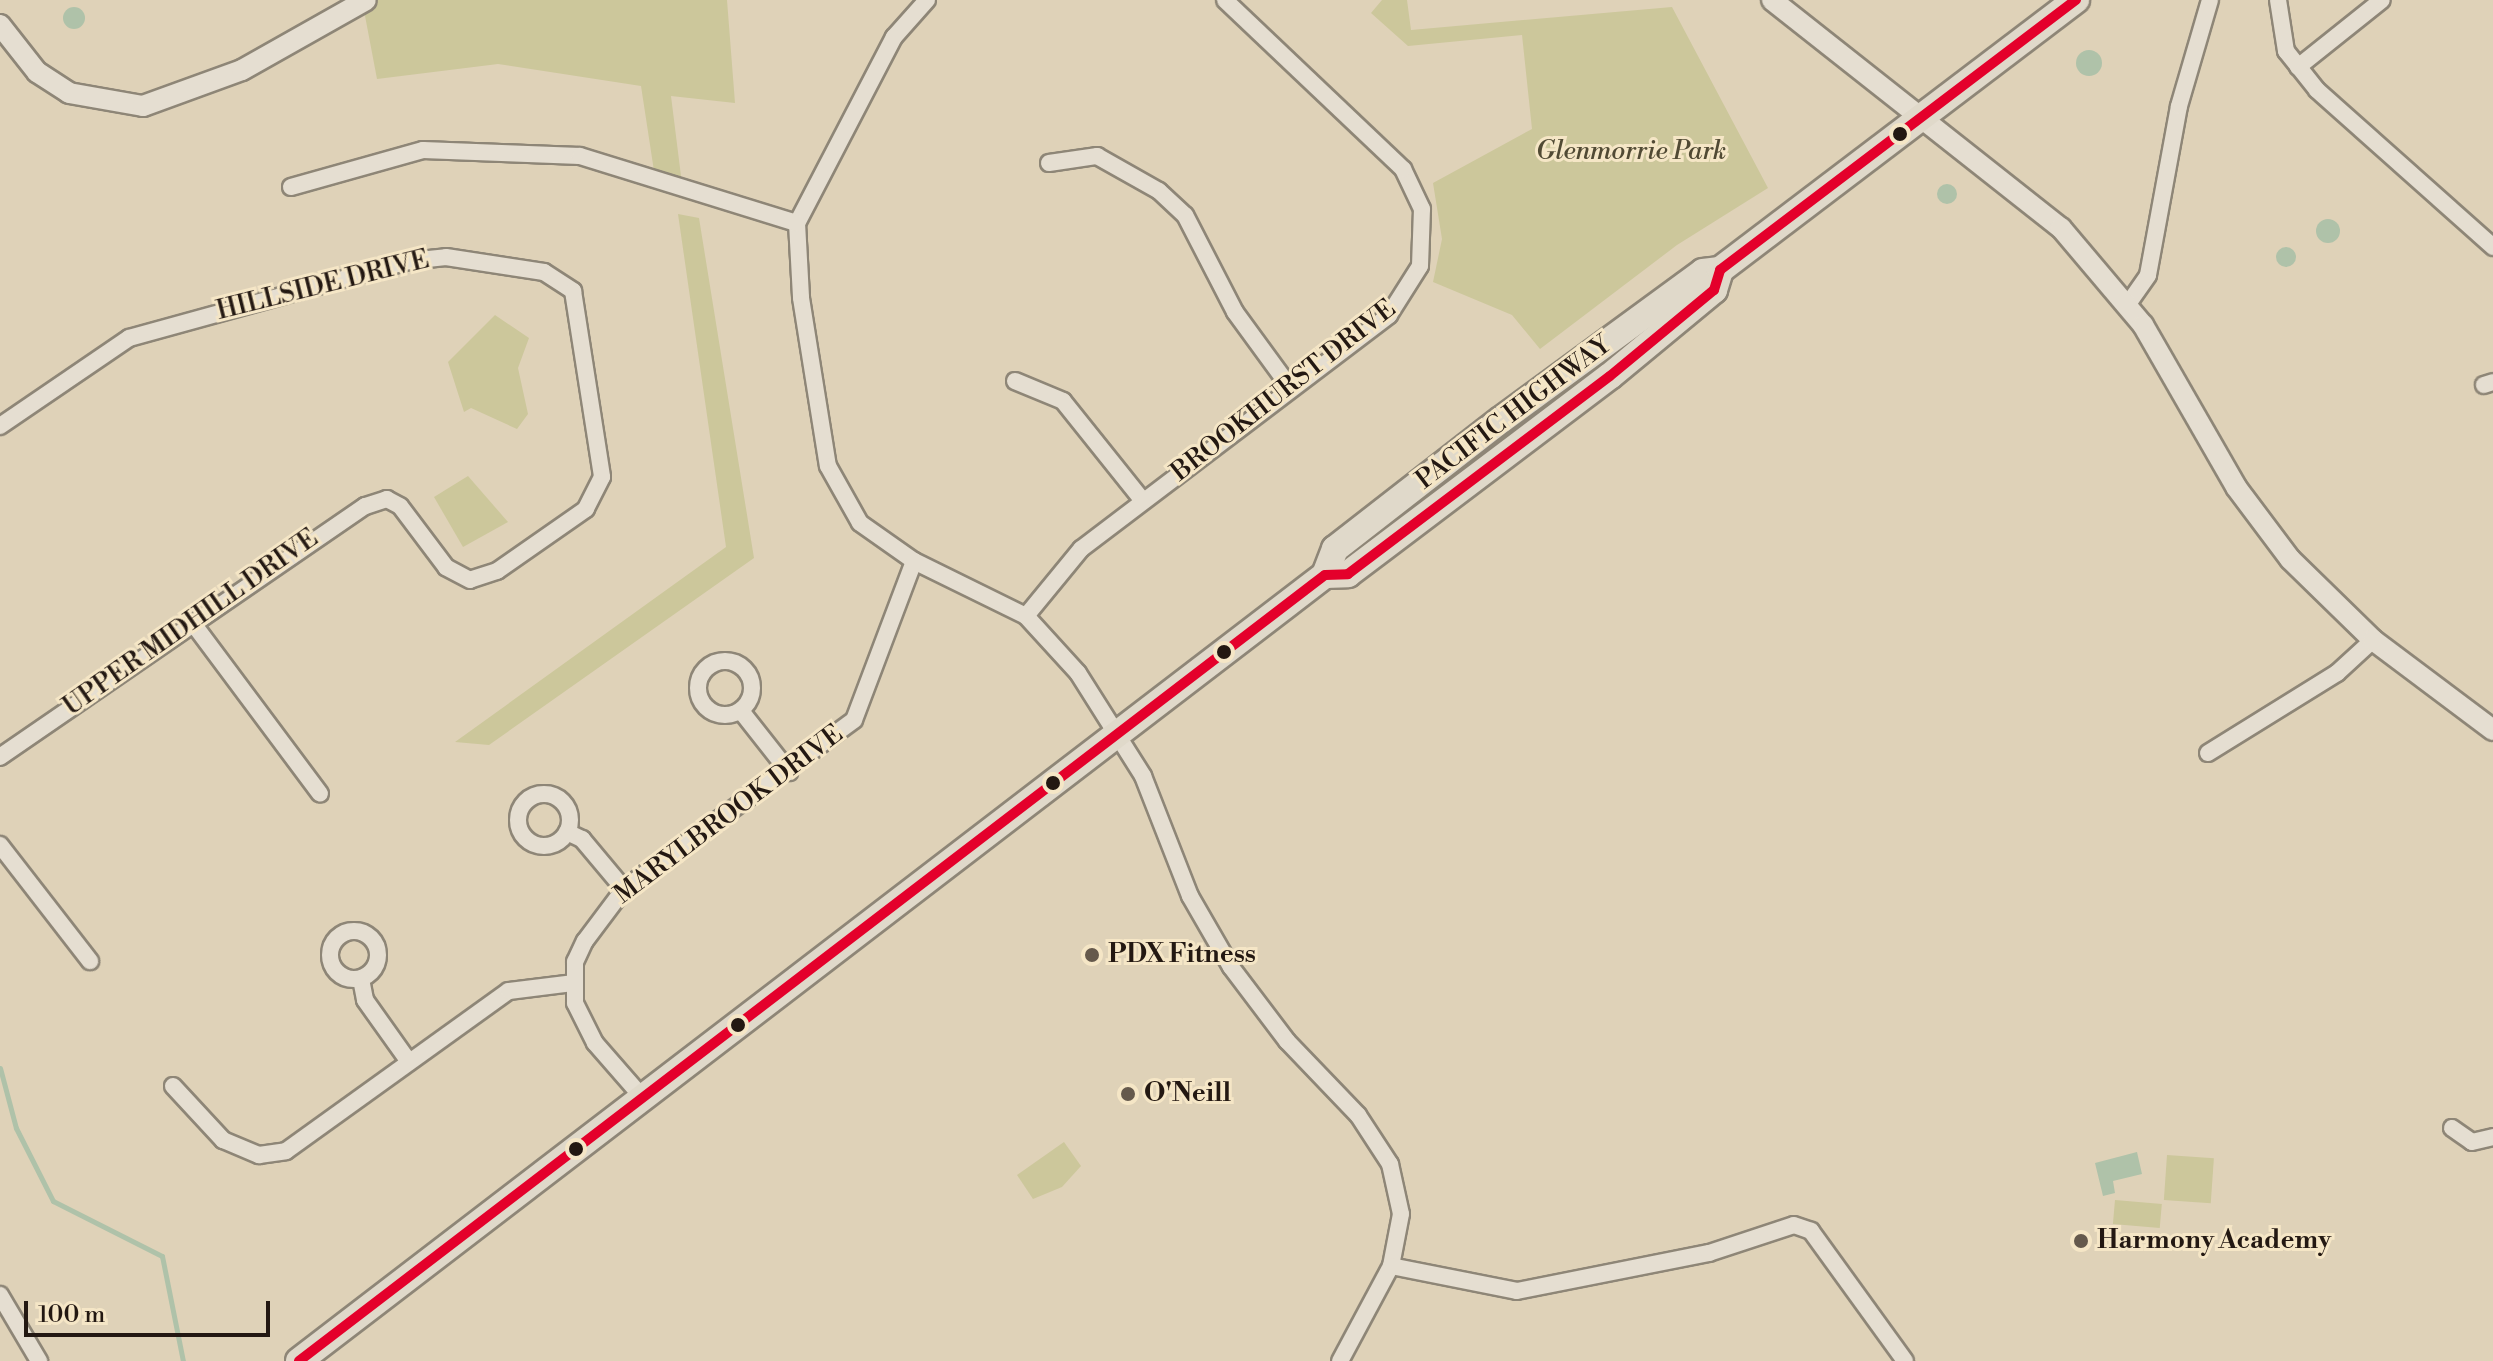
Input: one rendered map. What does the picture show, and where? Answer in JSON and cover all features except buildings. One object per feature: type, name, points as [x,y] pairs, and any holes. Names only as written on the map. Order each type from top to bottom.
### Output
[{"type":"main road","name":"PACIFIC HIGHWAY","points":[[299,1361],[1325,575],[1335,549],[1489,429],[1703,272],[1720,270],[2076,0]]},
{"type":"street","points":[[0,25],[37,72],[69,93],[143,106],[242,70],[366,0]]},
{"type":"street","points":[[927,0],[894,37],[797,223],[801,298],[833,483],[860,523],[914,561],[1026,616],[1078,673],[1118,733],[1152,796],[1190,896],[1231,967],[1287,1041],[1358,1115],[1390,1164],[1401,1214],[1391,1266],[1340,1361]]},
{"type":"street","points":[[1772,0],[2041,210],[2128,304],[2253,512],[2373,640],[2493,730]]},
{"type":"street","points":[[2128,304],[2148,275],[2179,106],[2210,0]]},
{"type":"street","points":[[2278,0],[2286,51],[2298,67],[2493,247]]},
{"type":"street","points":[[2298,67],[2382,0]]},
{"type":"street","name":"BROOKHURST DRIVE","points":[[1026,616],[1081,549],[1399,303],[1423,255],[1422,209],[1403,169],[1228,1]]},
{"type":"street","points":[[291,187],[423,150],[580,156],[797,223]]},
{"type":"street","points":[[1049,163],[1097,156],[1159,191],[1185,215],[1235,312],[1289,386]]},
{"type":"street","name":"HILLSIDE DRIVE","points":[[0,426],[81,365],[160,327],[421,258],[558,276],[578,306],[602,477],[592,502],[497,571],[470,580],[446,567],[387,499]]},
{"type":"street","points":[[1015,381],[1063,401],[1143,501]]},
{"type":"street","name":"UPPER MIDHILL DRIVE","points":[[0,757],[310,539],[387,499]]},
{"type":"street","name":"MARYLBROOK DRIVE","points":[[573,983],[585,941],[624,889],[839,736],[861,708],[914,561]]},
{"type":"street","points":[[192,622],[320,794]]},
{"type":"street","points":[[2208,753],[2337,673],[2373,640]]},
{"type":"street","points":[[741,711],[789,772]]},
{"type":"street","points":[[567,832],[582,839],[624,889]]},
{"type":"street","points":[[0,845],[90,961]]},
{"type":"street","points":[[361,979],[365,1000],[409,1062]]},
{"type":"street","points":[[173,1086],[223,1140],[271,1154],[302,1146],[409,1062],[509,991],[573,983],[595,1043],[643,1098]]},
{"type":"street","points":[[2452,1128],[2472,1142],[2493,1137]]},
{"type":"street","points":[[1391,1266],[1517,1291],[1709,1253],[1794,1225],[1811,1231],[1905,1361]]},
{"type":"street","points":[[0,1295],[39,1361]]},
{"type":"green space","points":[[362,0],[727,0],[735,103],[671,96],[681,176],[673,178],[654,171],[641,86],[498,64],[377,79]]},
{"type":"green space","name":"Glenmorrie Park","points":[[1382,0],[1407,0],[1411,30],[1672,7],[1768,188],[1677,245],[1540,349],[1512,315],[1433,282],[1442,239],[1433,183],[1532,129],[1522,35],[1408,46],[1371,13]]},
{"type":"green space","points":[[678,214],[699,218],[754,558],[489,745],[455,742],[726,547]]},
{"type":"green space","points":[[495,315],[529,338],[518,368],[528,414],[517,429],[471,408],[464,412],[448,362]]},
{"type":"green space","points":[[468,476],[508,522],[463,547],[434,497]]},
{"type":"green space","points":[[1064,1142],[1081,1166],[1062,1187],[1033,1199],[1017,1175]]},
{"type":"green space","points":[[2167,1155],[2214,1158],[2211,1203],[2164,1200]]},
{"type":"green space","points":[[2115,1200],[2162,1204],[2160,1228],[2113,1224]]},
{"type":"shaded area","points":[[74,7],[82,10],[85,18],[82,26],[74,29],[66,26],[63,18],[66,10]]},
{"type":"shaded area","points":[[2089,50],[2098,54],[2102,63],[2098,72],[2089,76],[2080,72],[2076,63],[2080,54]]},
{"type":"shaded area","points":[[1943,184],[1951,184],[1957,194],[1951,204],[1943,204],[1937,198],[1937,190]]},
{"type":"shaded area","points":[[2328,219],[2339,226],[2340,231],[2333,242],[2328,243],[2317,236],[2316,231],[2323,220]]},
{"type":"shaded area","points":[[2286,247],[2293,250],[2296,257],[2293,264],[2286,267],[2279,264],[2276,257],[2279,250]]},
{"type":"shaded area","points":[[2137,1152],[2142,1174],[2113,1181],[2115,1193],[2103,1196],[2095,1163]]},
{"type":"waterway","points":[[0,1068],[16,1128],[53,1201],[162,1256],[183,1361]]},
{"type":"transit line","points":[[299,1361],[1325,575],[1348,574],[1610,376],[1714,290],[1720,270],[2076,0]]},
{"type":"place","name":"PDX Fitness","points":[[1092,955]]},
{"type":"place","name":"O'Neill","points":[[1128,1094]]},
{"type":"place","name":"Harmony Academy","points":[[2081,1241]]}]
